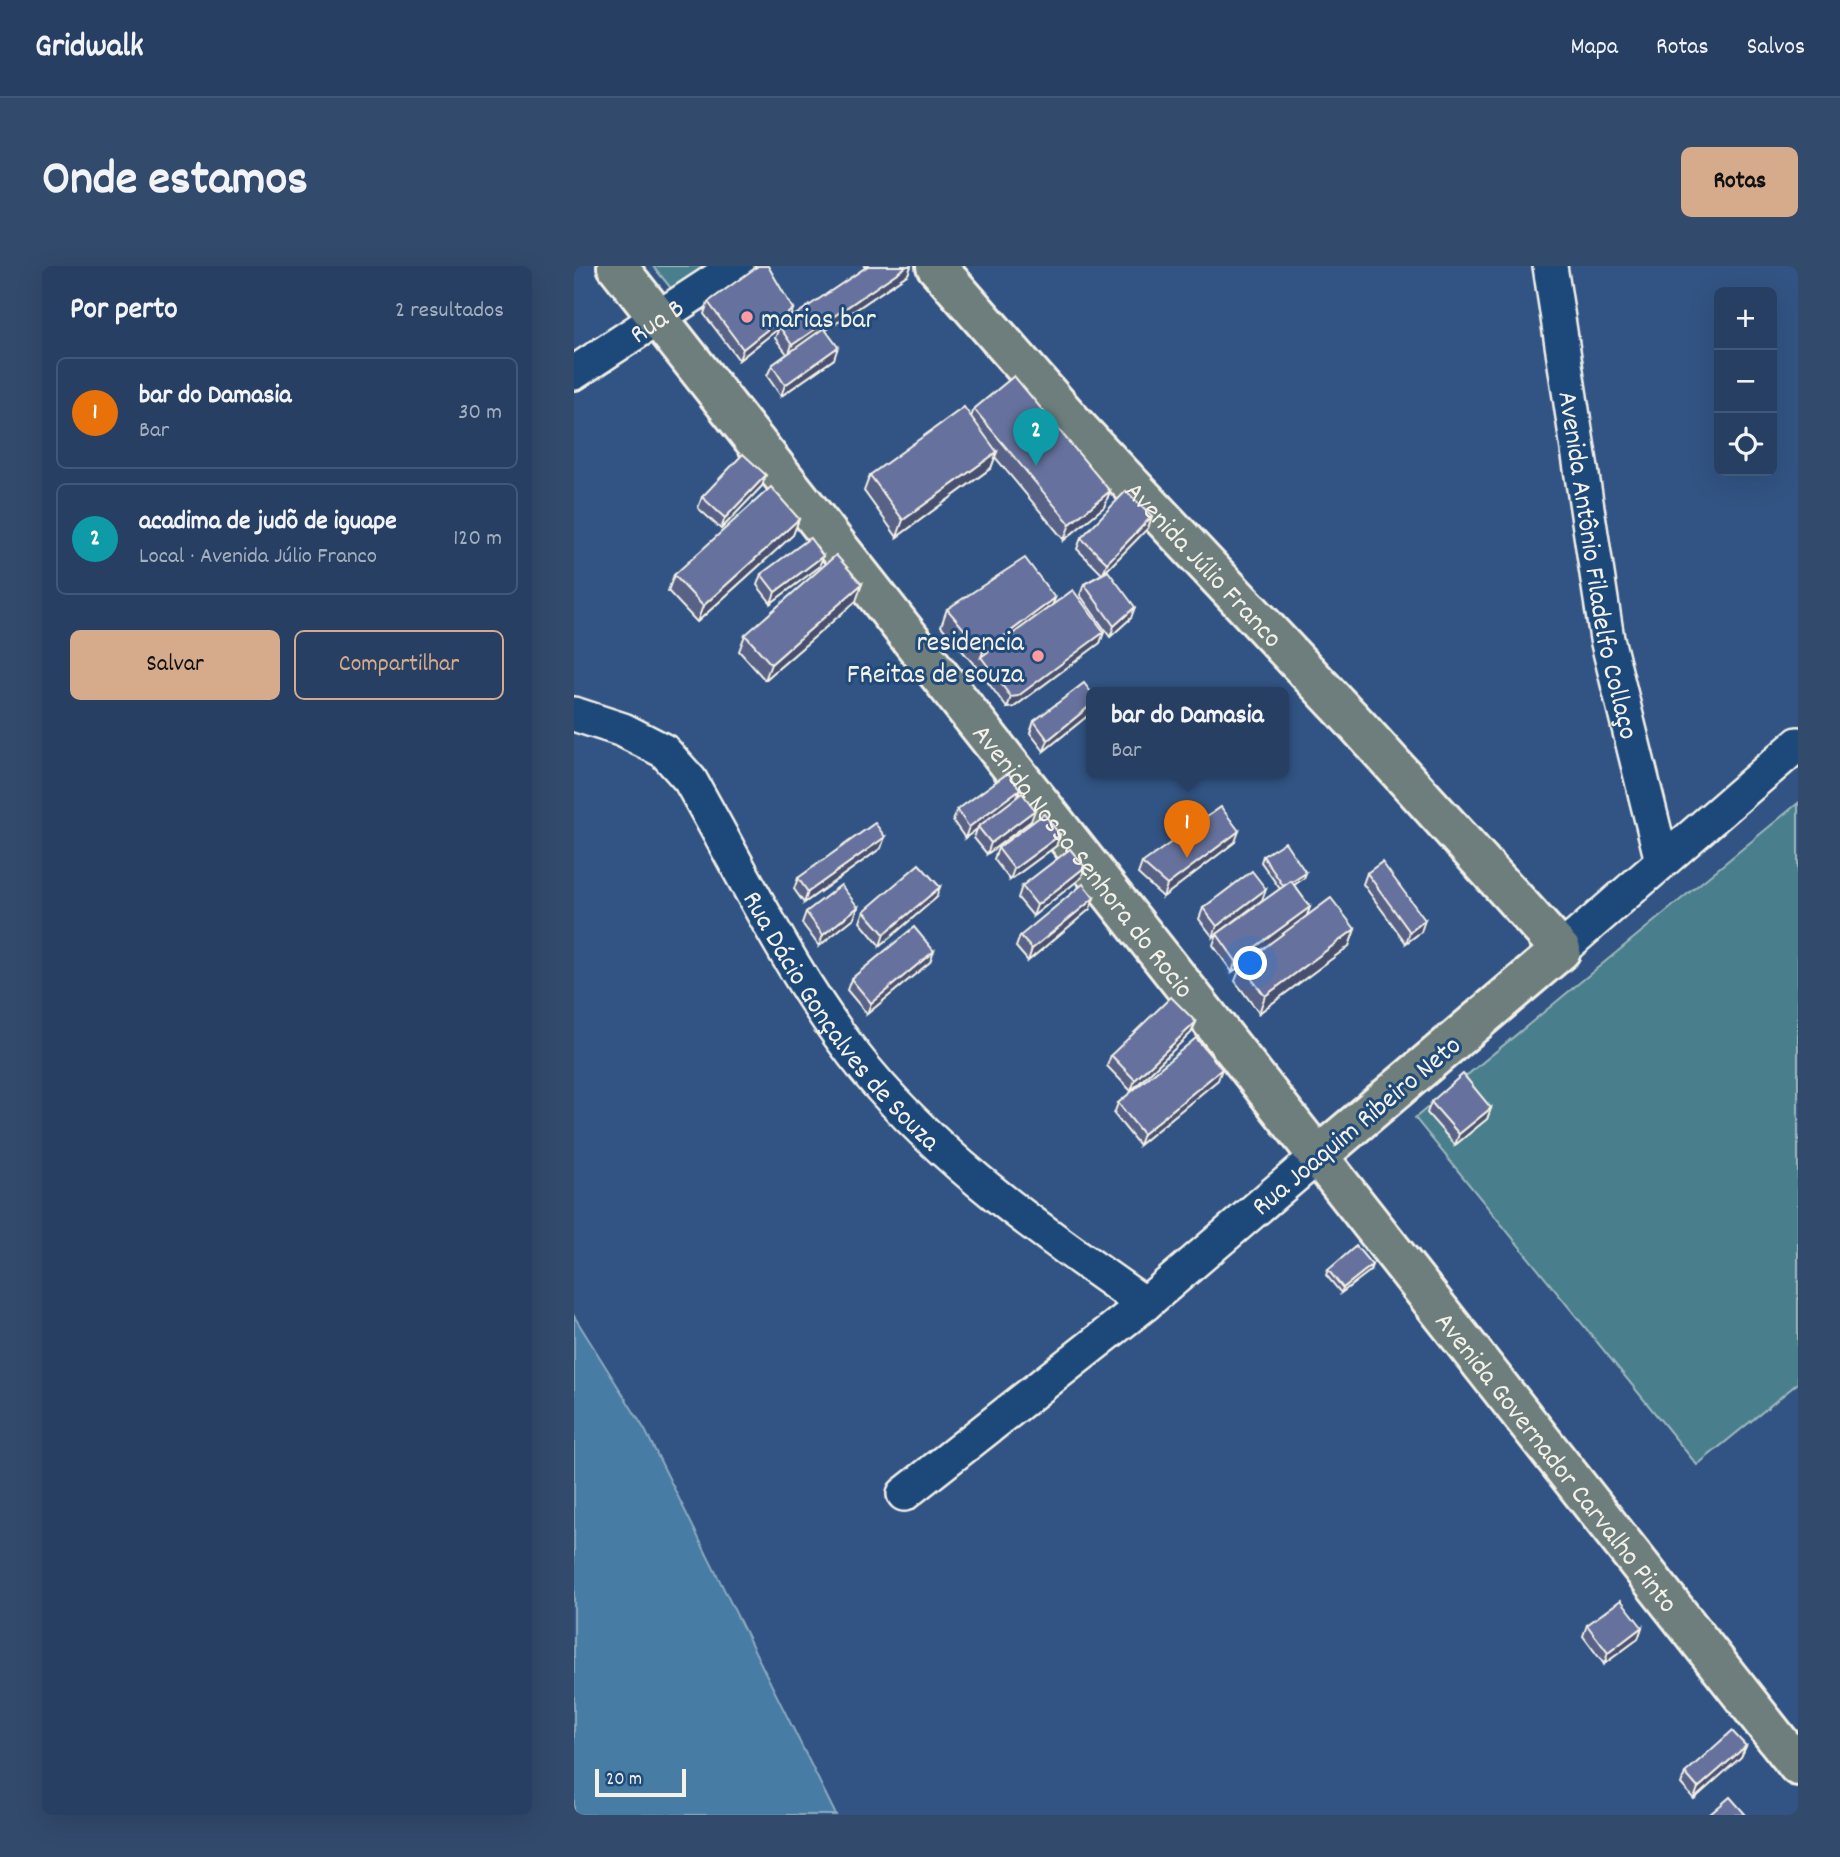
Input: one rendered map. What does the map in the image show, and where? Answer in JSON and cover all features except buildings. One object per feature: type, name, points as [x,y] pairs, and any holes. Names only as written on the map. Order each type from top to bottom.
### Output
[{"type":"main road","name":"Avenida Nossa Senhora do Rocio","points":[[617,266],[1318,1156]]},
{"type":"main road","name":"Avenida Júlio Franco","points":[[936,266],[1077,427],[1357,725],[1561,950]]},
{"type":"main road","name":"Rua Joaquim Ribeiro Neto","points":[[1318,1156],[1561,950]]},
{"type":"main road","name":"Avenida Governador Carvalho Pinto","points":[[1318,1156],[1798,1766]]},
{"type":"street","name":"Rua B","points":[[574,373],[737,266]]},
{"type":"street","name":"Avenida Antônio Filadelfo Collaço","points":[[1550,266],[1607,639],[1662,862]]},
{"type":"street","name":"Rua Dácio Gonçalves de Souza","points":[[574,714],[623,730],[664,751],[690,780],[813,996],[866,1070],[930,1137],[1028,1223],[1145,1304]]},
{"type":"street","name":"Rua Joaquim Ribeiro Neto","points":[[1561,950],[1798,744]]},
{"type":"street","name":"Rua Joaquim Ribeiro Neto","points":[[904,1494],[1145,1304],[1318,1156]]},
{"type":"green space","points":[[653,266],[709,266],[674,292]]},
{"type":"green space","points":[[1798,803],[1798,1383],[1697,1465],[1415,1118]]},
{"type":"water","points":[[574,1316],[645,1430],[836,1815],[574,1815]]},
{"type":"place","name":"marias bar","points":[[747,317]]},
{"type":"place","name":"acadima de judõ de iguape","points":[[1036,466]]},
{"type":"place","name":"residencia FReitas de souza","points":[[1038,656]]},
{"type":"place","name":"bar do Damasia","points":[[1187,858]]}]
